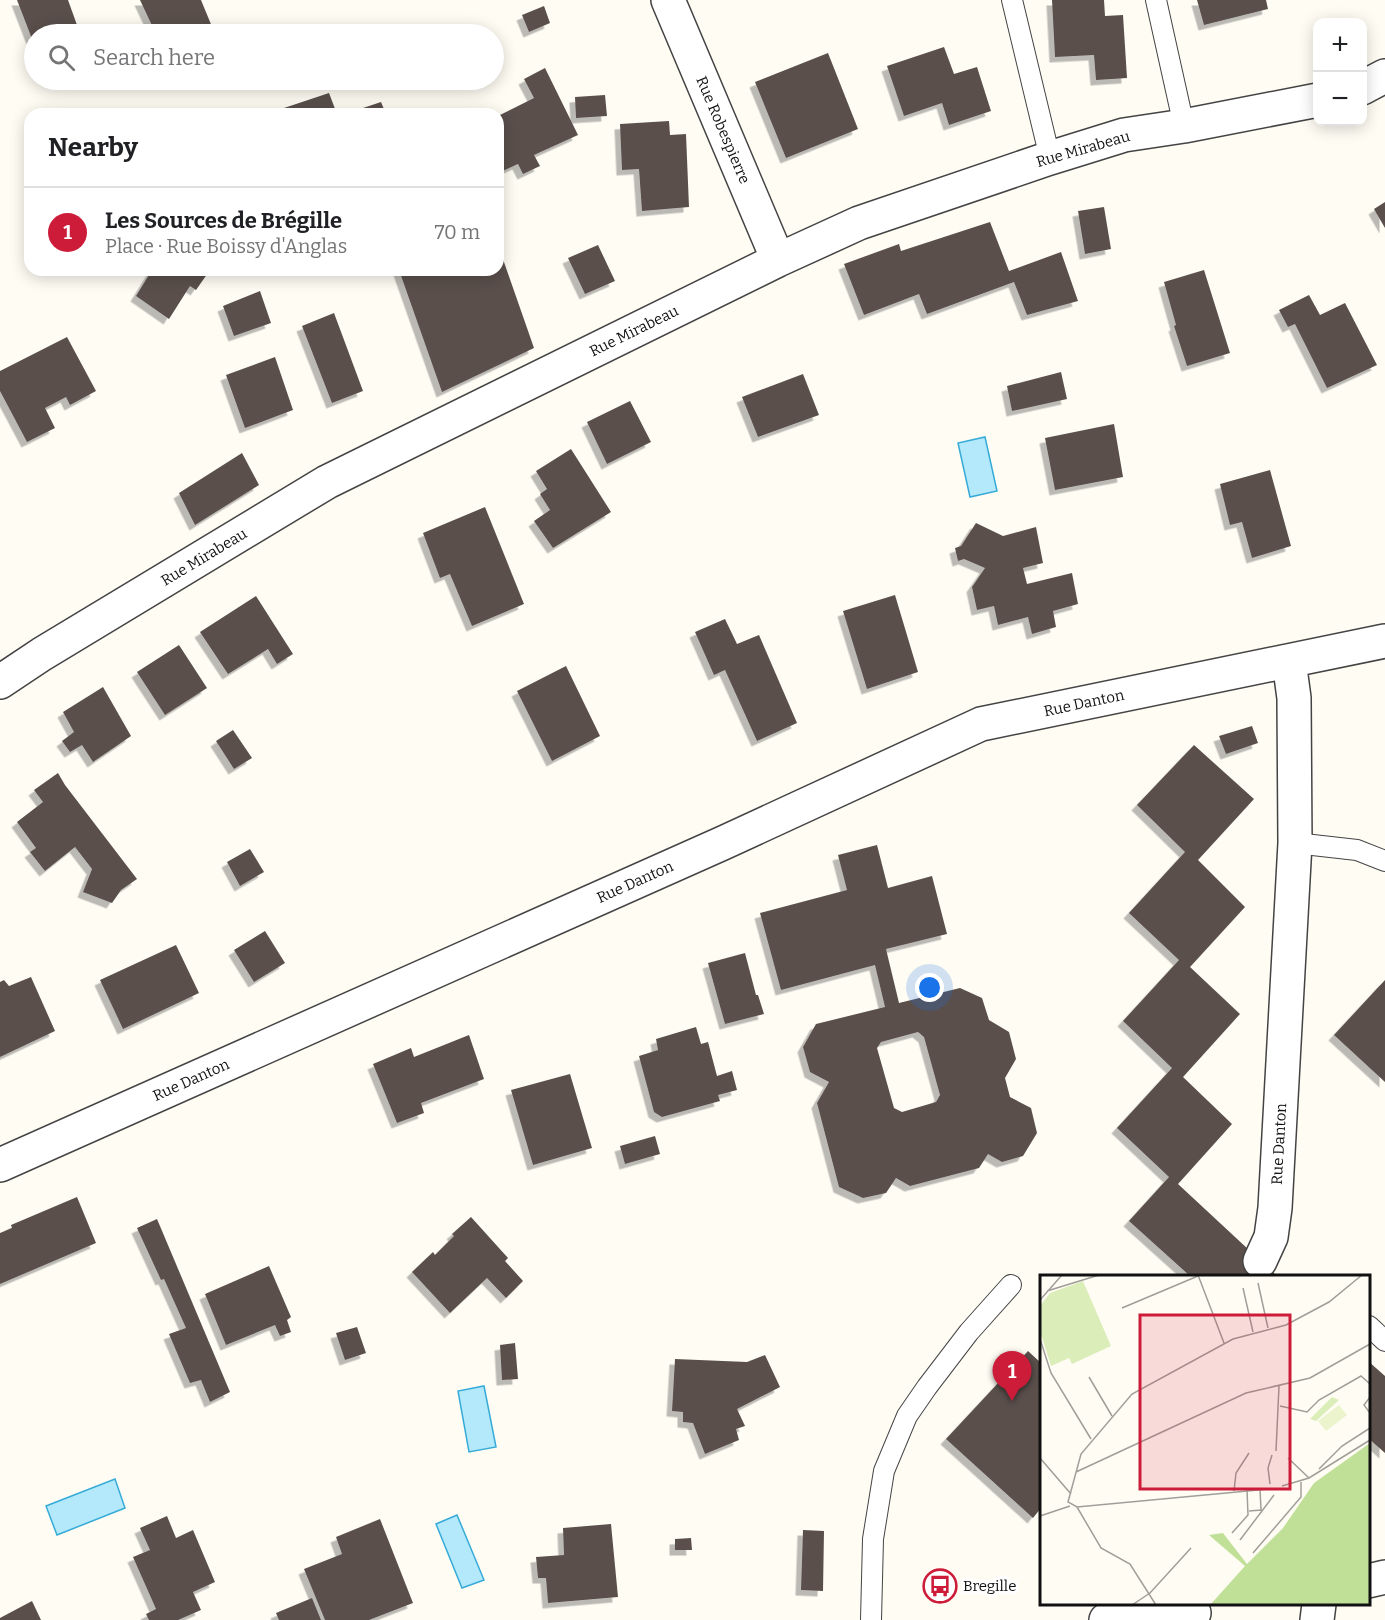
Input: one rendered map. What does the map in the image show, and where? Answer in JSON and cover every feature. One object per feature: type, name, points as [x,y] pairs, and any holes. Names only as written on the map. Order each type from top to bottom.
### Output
[{"type":"street","name":"Rue Robespierre","points":[[668,0],[778,260]]},
{"type":"street","points":[[1367,85],[1385,76]]},
{"type":"street","name":"Rue Mirabeau","points":[[0,682],[52,648],[327,482],[778,260],[859,223],[1124,135],[1184,126],[1313,101]]},
{"type":"street","name":"Rue Danton","points":[[0,1165],[723,843],[981,724],[1385,641]]},
{"type":"street","name":"Rue Danton","points":[[1260,1262],[1271,1237],[1275,1208],[1295,843],[1294,698],[1289,661]]},
{"type":"street","points":[[1370,1581],[1385,1577]]},
{"type":"street","points":[[1317,1620],[1319,1605]]},
{"type":"street","points":[[1108,1620],[1194,1612]]},
{"type":"lane","points":[[1012,0],[1050,158]]},
{"type":"lane","points":[[1156,0],[1184,126]]},
{"type":"lane","points":[[1295,843],[1357,850],[1385,861]]},
{"type":"lane","points":[[872,1620],[873,1539],[884,1471],[907,1416],[969,1332],[1011,1285]]},
{"type":"lane","points":[[1370,1327],[1385,1341]]},
{"type":"water","points":[[985,437],[997,491],[970,497],[958,443]]},
{"type":"water","points":[[484,1386],[496,1447],[469,1452],[458,1391]]},
{"type":"water","points":[[115,1479],[125,1508],[57,1535],[46,1506]]},
{"type":"water","points":[[457,1515],[484,1580],[462,1588],[436,1524]]},
{"type":"building","points":[[17,0],[68,0],[77,24],[26,24]]},
{"type":"building","points":[[140,0],[201,0],[211,24],[151,24]]},
{"type":"building","points":[[1052,0],[1104,0],[1105,16],[1123,15],[1127,78],[1096,80],[1094,55],[1055,57]]},
{"type":"building","points":[[1197,0],[1266,0],[1268,9],[1204,25]]},
{"type":"building","points":[[544,6],[550,23],[529,32],[522,15]]},
{"type":"building","points":[[944,47],[954,74],[977,67],[991,111],[949,125],[942,103],[904,116],[887,66]]},
{"type":"building","points":[[828,53],[858,129],[786,158],[755,82]]},
{"type":"building","points":[[545,68],[578,135],[534,155],[540,166],[523,174],[518,164],[504,170],[504,113],[534,98],[524,79]]},
{"type":"building","points":[[329,93],[335,108],[284,108]]},
{"type":"building","points":[[605,95],[607,116],[576,118],[575,97]]},
{"type":"building","points":[[381,102],[384,108],[363,108]]},
{"type":"building","points":[[669,121],[670,135],[686,134],[689,207],[642,211],[639,169],[622,170],[620,124]]},
{"type":"building","points":[[1385,202],[1385,228],[1374,209]]},
{"type":"building","points":[[1104,207],[1111,249],[1085,254],[1078,211]]},
{"type":"building","points":[[990,222],[1009,271],[1061,252],[1078,301],[1027,315],[1014,282],[927,314],[919,294],[864,315],[844,264],[899,244],[901,251]]},
{"type":"building","points":[[598,245],[615,281],[585,294],[568,258]]},
{"type":"building","points":[[504,262],[534,348],[442,392],[401,276],[504,276]]},
{"type":"building","points":[[1204,270],[1230,353],[1187,366],[1174,326],[1176,325],[1164,282]]},
{"type":"building","points":[[148,276],[206,276],[196,290],[190,286],[169,319],[136,296]]},
{"type":"building","points":[[260,291],[271,323],[234,336],[223,306]]},
{"type":"building","points":[[1309,295],[1320,315],[1345,303],[1377,365],[1327,388],[1295,324],[1288,327],[1279,310]]},
{"type":"building","points":[[334,313],[363,391],[332,403],[302,326]]},
{"type":"building","points":[[67,337],[96,391],[70,405],[66,397],[45,408],[55,428],[27,442],[0,391],[0,371]]},
{"type":"building","points":[[275,357],[293,410],[245,428],[226,375]]},
{"type":"building","points":[[1061,372],[1067,399],[1012,411],[1007,386]]},
{"type":"building","points":[[803,374],[819,415],[758,437],[742,397]]},
{"type":"building","points":[[630,401],[651,442],[607,464],[587,422]]},
{"type":"building","points":[[1114,424],[1123,477],[1055,490],[1045,438]]},
{"type":"building","points":[[571,449],[611,512],[553,548],[534,521],[550,510],[540,494],[547,489],[536,471]]},
{"type":"building","points":[[242,453],[259,485],[195,525],[179,493]]},
{"type":"building","points":[[1270,470],[1291,546],[1252,558],[1242,522],[1230,525],[1220,484]]},
{"type":"building","points":[[485,507],[524,604],[472,626],[450,574],[440,578],[423,533]]},
{"type":"building","points":[[976,523],[1003,536],[1036,527],[1043,563],[1023,568],[1027,584],[1072,573],[1078,604],[1053,611],[1056,627],[1032,634],[1028,617],[998,625],[994,606],[977,610],[972,587],[985,568],[964,559],[958,561],[955,548],[961,546]]},
{"type":"building","points":[[895,595],[918,672],[867,689],[843,611]]},
{"type":"building","points":[[256,596],[293,654],[277,664],[268,649],[228,674],[200,632]]},
{"type":"building","points":[[725,619],[737,644],[759,635],[797,723],[757,741],[725,670],[714,675],[695,632]]},
{"type":"building","points":[[179,645],[207,688],[165,715],[137,672]]},
{"type":"building","points":[[566,666],[600,736],[552,761],[517,691]]},
{"type":"building","points":[[103,687],[131,736],[93,762],[82,745],[70,752],[62,741],[74,732],[63,712]]},
{"type":"building","points":[[1252,726],[1258,743],[1226,754],[1219,736]]},
{"type":"building","points":[[233,730],[252,758],[234,769],[216,741]]},
{"type":"building","points":[[1194,745],[1254,799],[1198,860],[1245,907],[1190,967],[1240,1014],[1183,1077],[1232,1124],[1178,1184],[1276,1275],[1189,1275],[1129,1221],[1169,1177],[1117,1128],[1172,1068],[1123,1021],[1179,960],[1129,913],[1185,852],[1137,805]]},
{"type":"building","points":[[58,773],[137,879],[121,890],[112,903],[83,892],[92,869],[75,847],[45,871],[30,852],[36,848],[17,822],[43,802],[34,790]]},
{"type":"building","points":[[877,845],[888,888],[932,876],[947,934],[886,949],[899,1003],[960,988],[982,998],[989,1020],[1009,1032],[1016,1059],[1005,1078],[1010,1097],[1031,1108],[1037,1133],[1023,1156],[1002,1162],[988,1154],[979,1168],[910,1186],[896,1178],[886,1193],[863,1198],[839,1187],[817,1103],[829,1082],[810,1072],[803,1047],[816,1024],[885,1007],[875,965],[781,990],[760,913],[847,890],[838,855]],"holes":[[[918,1032],[924,1037],[940,1095],[936,1102],[902,1112],[894,1108],[877,1048],[881,1042]]]},
{"type":"building","points":[[250,849],[264,872],[240,886],[227,862]]},
{"type":"building","points":[[265,931],[285,963],[254,982],[234,950]]},
{"type":"building","points":[[176,945],[199,993],[123,1029],[100,980]]},
{"type":"building","points":[[745,953],[756,995],[758,995],[764,1014],[725,1024],[708,963]]},
{"type":"building","points":[[31,977],[55,1031],[0,1057],[0,982],[4,980],[9,986]]},
{"type":"building","points":[[1385,980],[1385,1082],[1334,1035]]},
{"type":"building","points":[[696,1027],[701,1044],[708,1042],[717,1076],[732,1071],[737,1090],[718,1095],[720,1101],[662,1117],[654,1112],[639,1056],[658,1050],[656,1039]]},
{"type":"building","points":[[469,1035],[484,1079],[421,1103],[424,1113],[397,1123],[373,1064],[411,1048],[414,1057]]},
{"type":"building","points":[[570,1074],[592,1148],[533,1165],[511,1090]]},
{"type":"building","points":[[655,1136],[660,1154],[625,1164],[620,1146]]},
{"type":"building","points":[[77,1197],[96,1243],[0,1284],[0,1233],[12,1228],[11,1225]]},
{"type":"building","points":[[471,1217],[508,1258],[505,1261],[523,1281],[506,1298],[487,1278],[450,1313],[412,1272],[433,1252],[435,1255],[454,1236],[452,1234]]},
{"type":"building","points":[[157,1219],[230,1392],[210,1402],[201,1380],[190,1383],[169,1334],[186,1328],[164,1279],[161,1280],[137,1228]]},
{"type":"building","points":[[269,1266],[291,1317],[287,1320],[291,1332],[280,1336],[275,1325],[226,1345],[205,1294]]},
{"type":"building","points":[[357,1327],[366,1353],[345,1360],[336,1333]]},
{"type":"building","points":[[515,1343],[518,1379],[502,1380],[500,1345]]},
{"type":"building","points":[[1028,1351],[1040,1362],[1040,1509],[1033,1518],[946,1439]]},
{"type":"building","points":[[765,1355],[780,1387],[737,1409],[745,1426],[736,1429],[739,1440],[705,1454],[693,1423],[683,1422],[683,1412],[672,1411],[675,1359],[747,1362]]},
{"type":"building","points":[[1370,1363],[1385,1376],[1385,1453],[1370,1440]]},
{"type":"building","points":[[167,1516],[176,1538],[193,1530],[215,1582],[193,1592],[201,1610],[178,1620],[149,1620],[146,1614],[156,1609],[133,1557],[150,1550],[140,1528]]},
{"type":"building","points":[[380,1519],[413,1603],[369,1620],[325,1620],[304,1569],[342,1554],[336,1537]]},
{"type":"building","points":[[611,1524],[618,1597],[548,1603],[546,1578],[538,1578],[536,1557],[564,1555],[563,1528]]},
{"type":"building","points":[[803,1530],[824,1531],[823,1591],[801,1590]]},
{"type":"building","points":[[691,1538],[692,1550],[675,1550],[675,1539]]},
{"type":"building","points":[[312,1598],[321,1620],[279,1620],[276,1613]]},
{"type":"building","points":[[32,1601],[41,1620],[0,1620],[0,1618]]},
{"type":"place","name":"Les Sources de Brégille","points":[[1012,1401]]},
{"type":"place","name":"Bregille","points":[[940,1586]]}]
